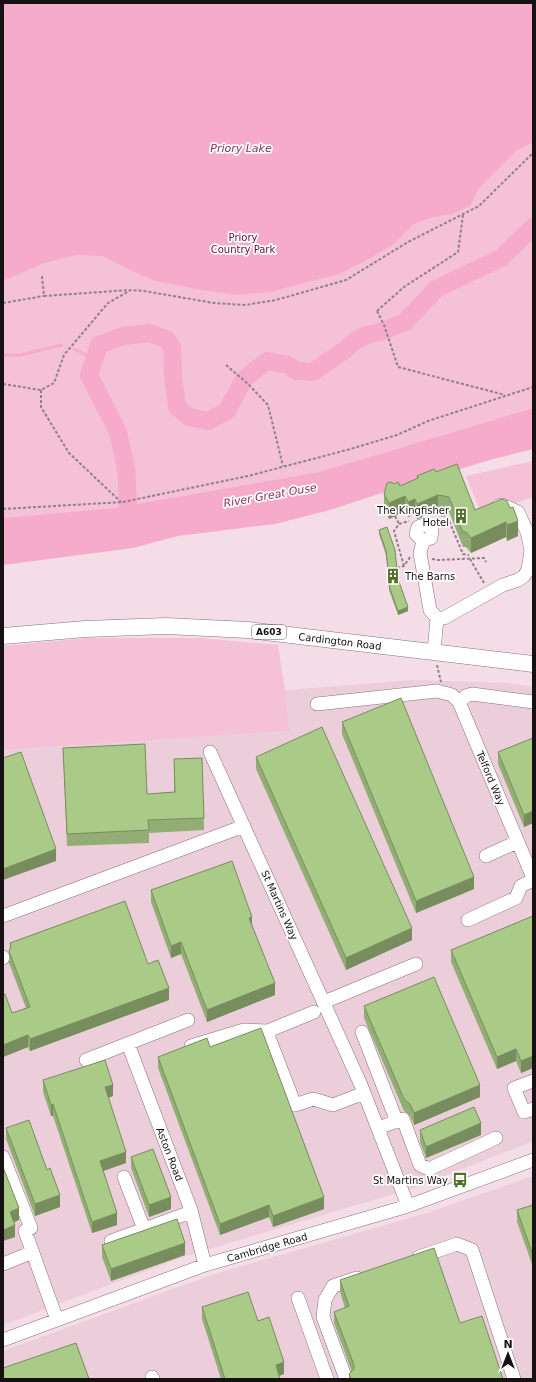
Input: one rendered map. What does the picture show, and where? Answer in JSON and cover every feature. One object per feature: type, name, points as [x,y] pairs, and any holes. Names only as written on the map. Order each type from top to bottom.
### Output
[{"type":"main road","name":"Cardington Road","points":[[3,636],[85,629],[166,626],[248,630],[533,664]]},
{"type":"street","points":[[437,618],[444,618],[503,585],[518,580],[524,576],[528,570],[531,550],[527,532],[518,512],[502,505],[484,507]]},
{"type":"street","points":[[422,544],[420,553],[430,610],[437,618],[434,652]]},
{"type":"street","points":[[317,704],[440,692],[452,695],[459,702],[466,696],[472,694],[533,702]]},
{"type":"street","name":"Telford Way","points":[[459,702],[533,879]]},
{"type":"street","name":"St Martins Way","points":[[210,752],[364,1093],[408,1206]]},
{"type":"street","points":[[3,916],[244,826]]},
{"type":"street","points":[[486,856],[518,842]]},
{"type":"street","points":[[468,920],[516,898],[521,886],[533,879]]},
{"type":"street","points":[[324,1002],[416,964]]},
{"type":"street","points":[[177,1050],[244,1030],[268,1031],[314,1012]]},
{"type":"street","points":[[86,1060],[188,1020]]},
{"type":"street","points":[[268,1031],[268,1035],[295,1106],[314,1099],[333,1105],[364,1093]]},
{"type":"street","points":[[362,1032],[396,1122]]},
{"type":"street","name":"Aston Road","points":[[128,1044],[191,1212],[205,1265]]},
{"type":"street","points":[[533,1081],[514,1088],[524,1112],[533,1109]]},
{"type":"street","points":[[378,1128],[403,1119],[420,1166],[429,1169],[496,1138]]},
{"type":"street","points":[[3,1158],[31,1228],[26,1231],[57,1320]]},
{"type":"street","name":"Cambridge Road","points":[[3,1340],[205,1265],[408,1206],[533,1160]]},
{"type":"street","points":[[124,1177],[144,1229]]},
{"type":"street","points":[[111,1241],[191,1212]]},
{"type":"street","points":[[406,1261],[457,1244],[472,1250],[514,1379]]},
{"type":"street","points":[[3,1264],[33,1252]]},
{"type":"street","points":[[346,1379],[323,1317],[325,1300],[333,1286],[369,1274]]},
{"type":"street","points":[[298,1298],[327,1379]]},
{"type":"path","points":[[3,303],[44,296],[131,290],[214,303],[245,305],[276,300],[346,280],[408,242],[479,206],[533,152]]},
{"type":"path","points":[[462,215],[458,252],[404,287],[377,311],[384,325],[398,367],[506,396]]},
{"type":"path","points":[[42,276],[44,296]]},
{"type":"path","points":[[3,384],[41,390],[54,383],[64,355],[108,303],[131,290]]},
{"type":"path","points":[[226,365],[248,384],[268,406],[283,466]]},
{"type":"path","points":[[3,509],[122,502],[248,476],[397,436],[428,422],[533,387]]},
{"type":"path","points":[[41,390],[41,407],[69,452],[122,502]]},
{"type":"path","points":[[443,515],[447,516],[463,554],[469,555]]},
{"type":"path","points":[[395,516],[399,524]]},
{"type":"path","points":[[404,566],[394,531],[399,524],[412,520]]},
{"type":"path","points":[[422,544],[426,555],[432,559],[484,558],[486,562]]},
{"type":"path","points":[[467,548],[470,559],[489,593]]},
{"type":"path","points":[[434,652],[440,692]]},
{"type":"shaded area","points":[[413,680],[508,683],[533,687],[533,1141],[417,1187],[186,1256],[3,1325],[3,750],[288,731],[285,690]]},
{"type":"shaded area","points":[[533,1176],[533,1379],[3,1379],[3,1351],[214,1274],[427,1213]]},
{"type":"green space","name":"Priory Country Park","points":[[3,3],[533,3],[533,408],[319,472],[113,508],[3,518]]},
{"type":"green space","points":[[533,461],[533,497],[482,515],[466,476]]},
{"type":"green space","points":[[88,638],[199,638],[278,645],[285,690],[289,731],[3,750],[3,646]]},
{"type":"water","name":"Priory Lake","points":[[3,3],[533,3],[533,142],[516,151],[478,189],[471,205],[452,214],[433,217],[414,224],[395,243],[369,259],[339,274],[270,292],[237,295],[195,289],[153,280],[103,256],[76,255],[41,264],[3,281]]},
{"type":"water","name":"River Great Ouse","points":[[533,408],[533,449],[403,486],[330,510],[275,524],[178,536],[133,548],[3,565],[3,518],[113,508],[319,472]]},
{"type":"building","points":[[457,464],[475,510],[502,499],[507,501],[510,508],[513,507],[518,521],[507,525],[506,522],[471,538],[466,532],[463,532],[449,497],[438,495],[417,504],[415,499],[408,502],[405,496],[389,503],[384,494],[387,483],[391,482],[394,484],[398,482],[400,486],[418,478],[417,476],[434,469],[436,472]]},
{"type":"building","name":"The Barns","points":[[387,527],[395,550],[398,579],[408,607],[398,611],[389,586],[386,551],[379,530]]},
{"type":"building","points":[[401,698],[474,877],[416,901],[342,722]]},
{"type":"building","points":[[322,727],[412,928],[346,958],[256,757]]},
{"type":"building","points":[[533,738],[533,811],[524,815],[498,752]]},
{"type":"building","points":[[145,744],[147,794],[175,792],[174,759],[202,758],[204,818],[148,820],[149,830],[67,834],[63,748]]},
{"type":"building","points":[[21,752],[56,849],[3,869],[3,758]]},
{"type":"building","points":[[232,861],[252,917],[249,918],[275,983],[207,1010],[181,942],[171,946],[151,890]]},
{"type":"building","points":[[125,901],[148,964],[158,960],[169,988],[30,1039],[28,1035],[3,1045],[3,995],[5,994],[12,1013],[30,1007],[9,951],[11,947],[10,943]]},
{"type":"building","points":[[533,916],[533,1056],[521,1061],[516,1049],[497,1057],[451,950]]},
{"type":"building","points":[[434,977],[480,1085],[414,1113],[410,1104],[404,1099],[364,1006]]},
{"type":"building","points":[[261,1028],[324,1197],[273,1216],[269,1205],[220,1224],[158,1057],[207,1038],[210,1047]]},
{"type":"building","points":[[105,1060],[113,1085],[105,1087],[126,1152],[100,1161],[117,1213],[92,1222],[53,1104],[51,1105],[43,1080]]},
{"type":"building","points":[[474,1107],[481,1123],[426,1147],[420,1130]]},
{"type":"building","points":[[29,1120],[47,1170],[50,1168],[60,1195],[35,1204],[6,1128]]},
{"type":"building","points":[[153,1149],[171,1197],[149,1205],[131,1157]]},
{"type":"building","points":[[3,1167],[19,1208],[10,1212],[15,1225],[3,1230]]},
{"type":"building","points":[[533,1205],[533,1255],[517,1210]]},
{"type":"building","points":[[177,1219],[185,1243],[111,1269],[102,1245]]},
{"type":"building","points":[[434,1248],[460,1323],[482,1316],[503,1379],[351,1379],[349,1374],[354,1369],[354,1365],[334,1312],[349,1306],[340,1280]]},
{"type":"building","points":[[248,1292],[258,1321],[269,1317],[284,1362],[276,1365],[280,1379],[225,1379],[202,1307]]},
{"type":"building","points":[[76,1343],[89,1379],[3,1379],[3,1368]]},
{"type":"waterway","points":[[129,520],[126,468],[118,432],[89,375],[99,345],[123,336],[149,333],[166,339],[172,347],[173,377],[177,407],[189,417],[208,421],[227,411],[244,379],[267,361],[288,365],[296,371],[313,372],[355,341],[366,335],[380,332],[405,322],[436,289],[501,258],[533,227]]},
{"type":"waterway","points":[[3,355],[21,355],[61,345]]},
{"type":"waterway","points":[[74,349],[94,359]]},
{"type":"place","name":"The Kingfisher Hotel","points":[[461,516]]},
{"type":"place","name":"The Barns","points":[[393,576]]},
{"type":"place","name":"St Martins Way","points":[[460,1180]]}]
